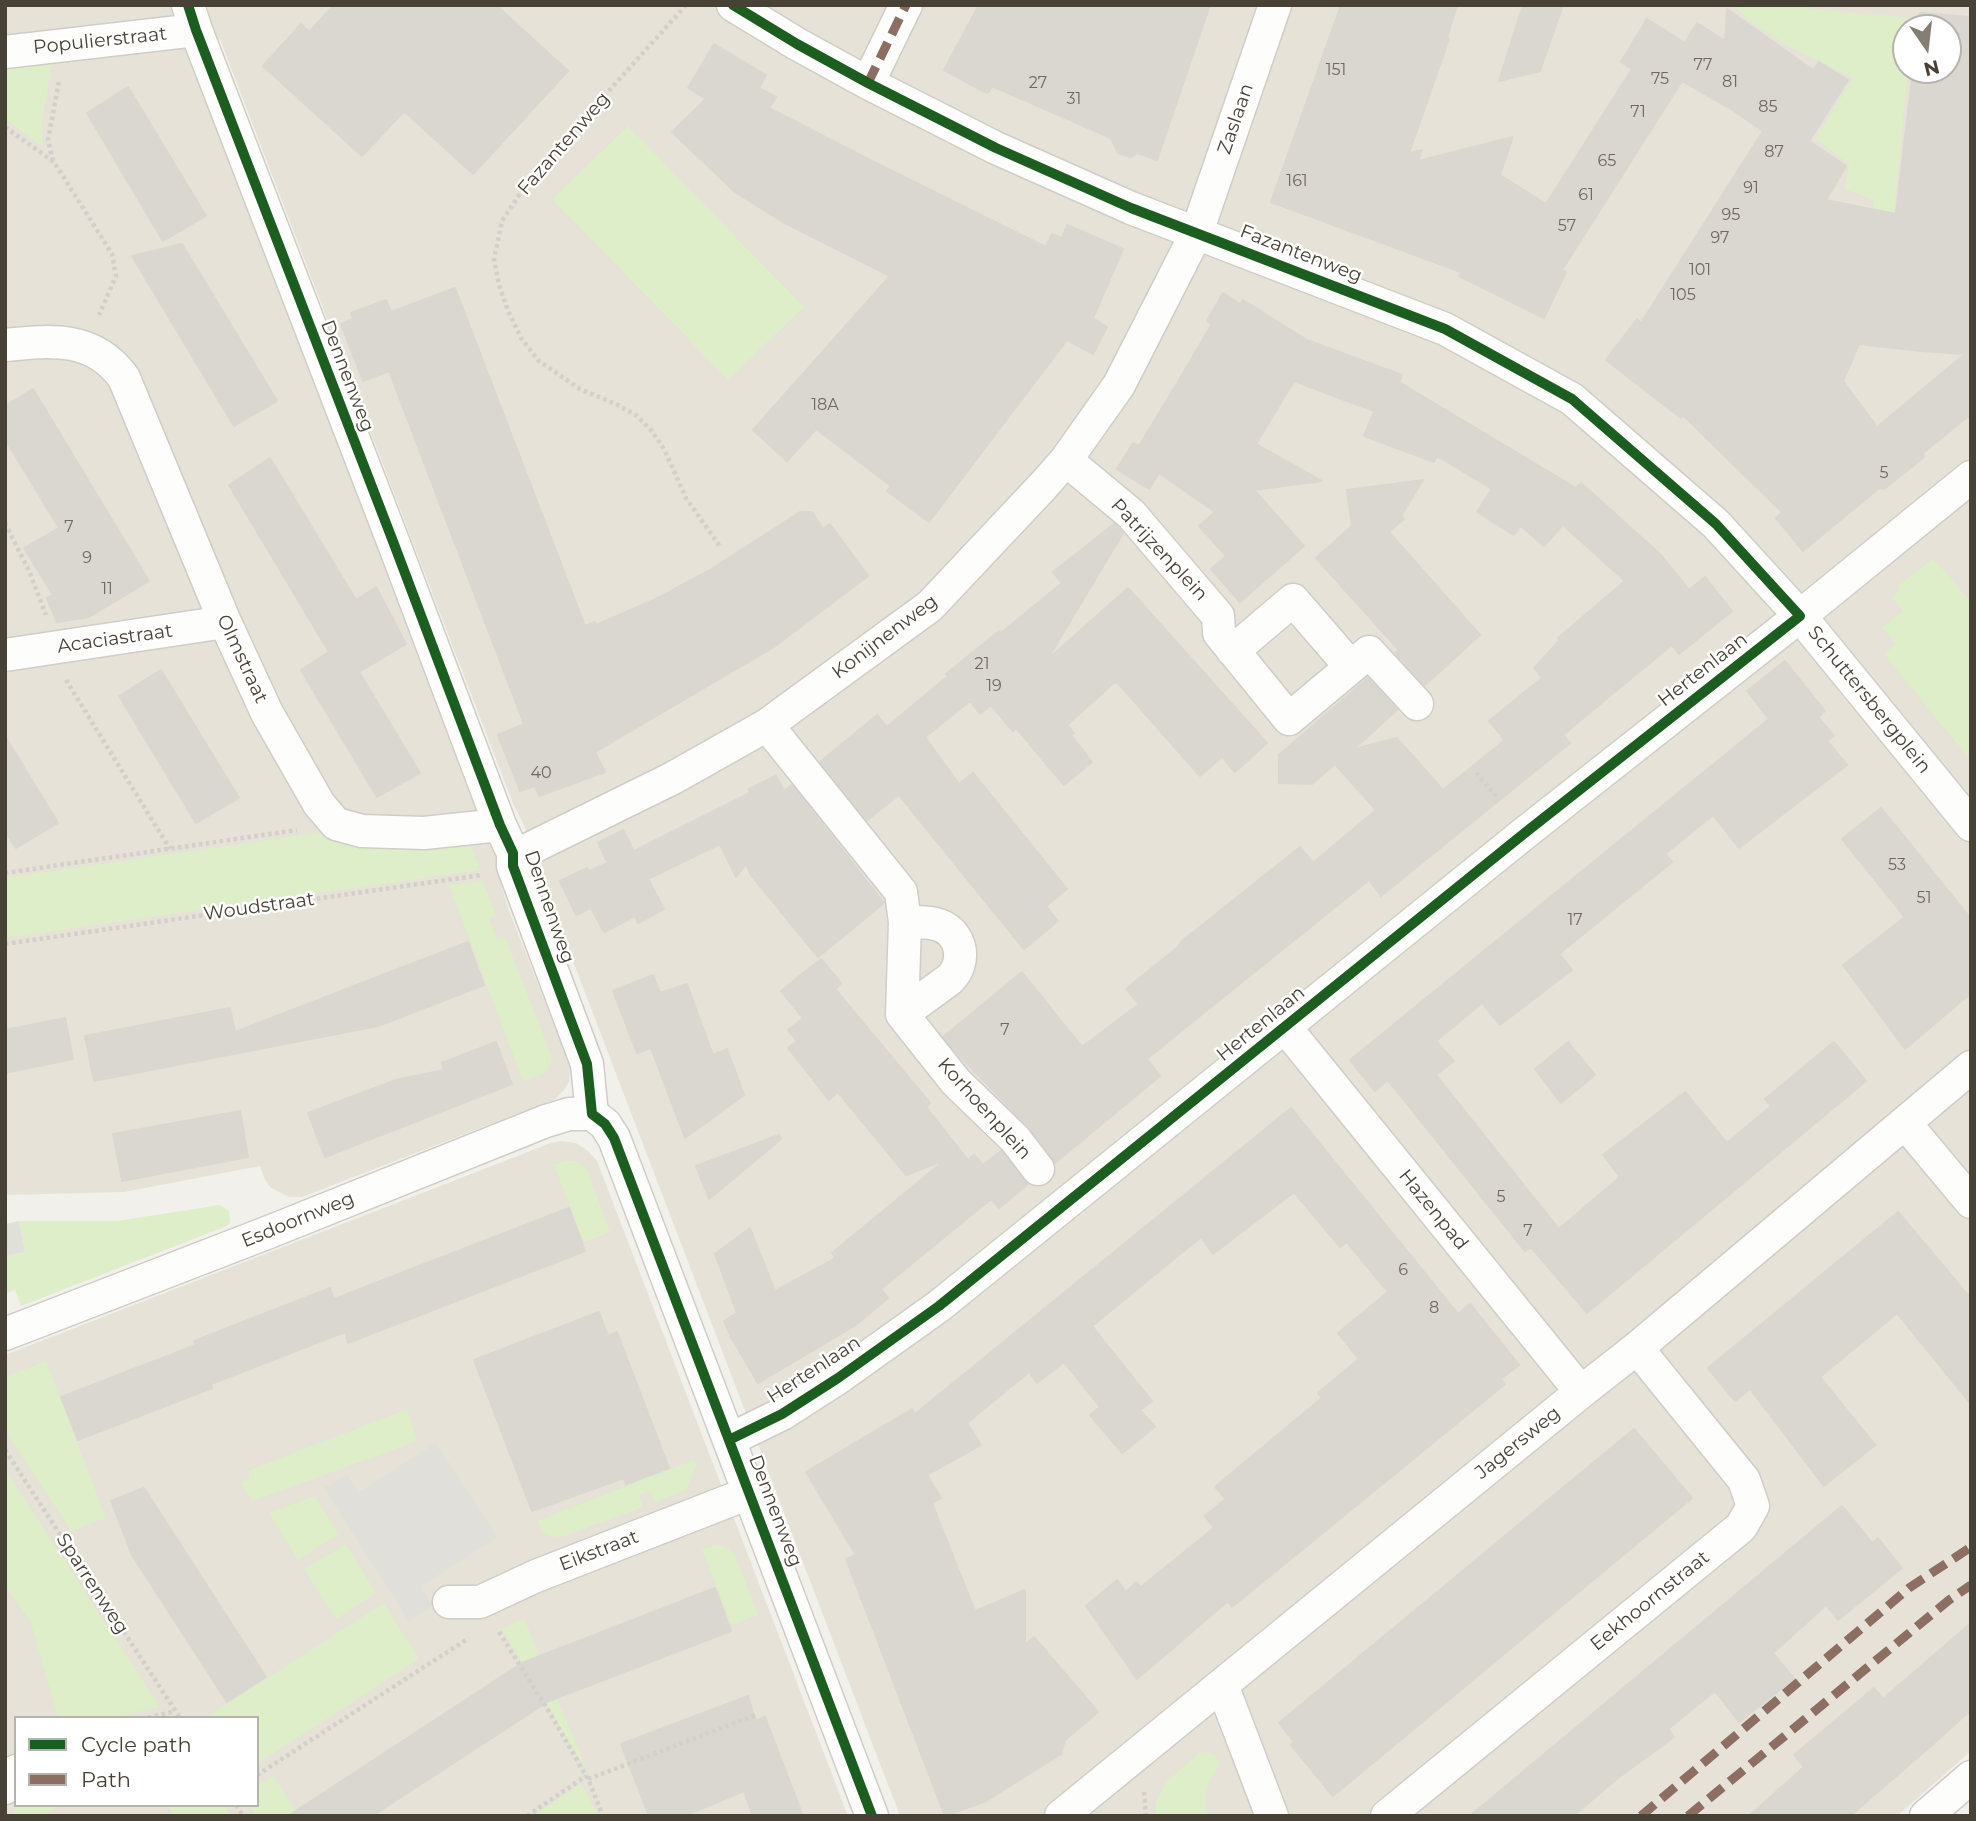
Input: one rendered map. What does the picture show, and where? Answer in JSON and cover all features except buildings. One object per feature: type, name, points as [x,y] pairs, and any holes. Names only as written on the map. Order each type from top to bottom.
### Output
[{"type":"street","name":"Fazantenweg","points":[[733,5],[868,83],[996,148],[1131,208],[1446,329],[1572,399],[1716,524],[1800,616]]},
{"type":"street","points":[[868,83],[906,5]]},
{"type":"street","name":"Zaslaan","points":[[1197,232],[1275,5]]},
{"type":"street","name":"Populierstraat","points":[[5,52],[67,45],[192,18]]},
{"type":"street","name":"Dennenweg","points":[[192,18],[399,556],[587,1064],[592,1114],[605,1124],[614,1138],[872,1816]]},
{"type":"street","name":"Konijnenweg","points":[[508,848],[529,849],[673,778],[767,725],[930,606],[1066,460],[1119,385],[1197,232]]},
{"type":"street","name":"Olmstraat","points":[[5,345],[66,343],[85,347],[114,364],[124,379],[225,622],[267,713],[319,804],[336,824]]},
{"type":"street","name":"Patrijzenplein","points":[[1066,460],[1131,514],[1218,616],[1219,633],[1289,719],[1369,652],[1418,704]]},
{"type":"street","name":"Schuttersbergplein","points":[[1971,477],[1800,616],[1971,825]]},
{"type":"street","points":[[1233,651],[1293,600],[1351,667]]},
{"type":"street","name":"Hertenlaan","points":[[729,1440],[782,1414],[939,1306],[1526,832],[1800,616]]},
{"type":"street","name":"Acaciastraat","points":[[5,655],[225,622]]},
{"type":"street","points":[[767,725],[901,892],[905,922],[902,1014]]},
{"type":"street","points":[[336,824],[362,831],[424,833],[508,848]]},
{"type":"street","points":[[902,1014],[956,973],[961,951],[951,932],[942,926],[905,922]]},
{"type":"street","name":"Korhoenplein","points":[[902,1014],[956,1082],[1015,1139],[1038,1169]]},
{"type":"street","name":"Hazenpad","points":[[1284,1027],[1581,1392]]},
{"type":"street","name":"Jagersweg","points":[[1062,1816],[1637,1348],[1971,1068]]},
{"type":"street","name":"Esdoornweg","points":[[5,1334],[545,1121],[569,1114],[592,1114]]},
{"type":"street","points":[[1905,1123],[1971,1202]]},
{"type":"street","name":"Eekhoornstraat","points":[[1387,1816],[1741,1527],[1753,1506],[1744,1480],[1637,1348]]},
{"type":"street","name":"Eikstraat","points":[[449,1602],[487,1612],[548,1571],[749,1493]]},
{"type":"street","points":[[1222,1685],[1272,1816]]},
{"type":"street","points":[[1926,1816],[1971,1777]]},
{"type":"path","points":[[67,45],[48,140],[54,162],[111,254],[116,276],[85,347]]},
{"type":"path","points":[[5,127],[54,162]]},
{"type":"path","points":[[5,523],[29,571],[53,648],[170,849]]},
{"type":"path","points":[[1476,773],[1496,796]]},
{"type":"path","points":[[5,873],[336,824]]},
{"type":"path","points":[[259,1774],[487,1612],[587,1777],[603,1816]]},
{"type":"path","points":[[156,1716],[175,1711]]},
{"type":"path","points":[[527,1816],[587,1777],[755,1715]]},
{"type":"path","points":[[1143,1786],[1146,1816]]},
{"type":"shaded area","points":[[5,5],[177,5],[501,864],[502,888],[508,908],[570,1066],[569,1082],[555,1099],[302,1197],[289,1197],[271,1188],[260,1166],[124,1192],[5,1195]]},
{"type":"shaded area","points":[[208,5],[1971,5],[1971,1751],[1897,1816],[900,1816],[545,888],[543,868],[514,806],[220,39],[212,42],[208,37]]},
{"type":"shaded area","points":[[551,1143],[576,1143],[597,1161],[848,1816],[5,1816],[5,1355]]},
{"type":"shaded area","points":[[19,1221],[25,1252],[5,1256],[5,1224]]},
{"type":"shaded area","points":[[436,1443],[498,1537],[421,1586],[433,1606],[409,1621],[324,1488],[347,1475],[359,1492]]},
{"type":"green space","points":[[1734,5],[1807,5],[1811,9],[1892,16],[1892,84],[1907,84],[1884,316],[1868,245],[1874,200],[1845,189],[1849,164],[1815,139],[1853,78],[1790,47],[1749,21]]},
{"type":"green space","points":[[53,60],[42,120],[42,146],[5,119],[5,65]]},
{"type":"green space","points":[[628,126],[804,307],[728,380],[552,199]]},
{"type":"green space","points":[[1933,558],[1971,602],[1971,761],[1884,654],[1896,644],[1882,627],[1903,611],[1892,598],[1899,590],[1897,587]]},
{"type":"green space","points":[[322,832],[333,840],[351,846],[374,848],[469,839],[480,870],[5,938],[5,878]]},
{"type":"green space","points":[[483,880],[496,916],[489,918],[497,939],[505,937],[552,1057],[546,1073],[523,1081],[449,885]]},
{"type":"green space","points":[[576,1161],[586,1167],[610,1232],[584,1242],[554,1165]]},
{"type":"green space","points":[[220,1205],[229,1211],[230,1222],[227,1226],[21,1306],[15,1290],[5,1294],[5,1256],[25,1252],[19,1221],[117,1221]]},
{"type":"green space","points":[[46,1361],[106,1518],[71,1531],[5,1430],[5,1377]]},
{"type":"green space","points":[[407,1409],[417,1441],[253,1501],[240,1482],[250,1479],[248,1471]]},
{"type":"green space","points":[[694,1460],[697,1465],[686,1490],[655,1502],[650,1491],[639,1495],[643,1507],[562,1537],[546,1534],[537,1521]]},
{"type":"green space","points":[[5,1469],[160,1707],[122,1716],[57,1716],[31,1622],[5,1586]]},
{"type":"green space","points":[[315,1496],[339,1534],[298,1560],[269,1513]]},
{"type":"green space","points":[[346,1544],[376,1593],[336,1619],[304,1569]]},
{"type":"green space","points":[[717,1545],[727,1548],[735,1555],[758,1615],[732,1625],[702,1549]]},
{"type":"green space","points":[[384,1603],[419,1659],[259,1763],[259,1716],[208,1716]]},
{"type":"green space","points":[[524,1618],[588,1773],[502,1629]]},
{"type":"green space","points":[[1209,1752],[1216,1756],[1220,1766],[1207,1789],[1207,1815],[1156,1816],[1156,1803],[1166,1782],[1199,1753]]},
{"type":"green space","points":[[273,1776],[300,1816],[256,1816],[250,1807],[259,1807],[259,1785]]},
{"type":"green space","points":[[581,1784],[598,1814],[596,1816],[533,1816]]},
{"type":"green space","points":[[15,1807],[59,1807],[41,1816],[12,1816]]},
{"type":"green space","points":[[168,1807],[225,1807],[231,1816],[174,1816]]},
{"type":"marked path","points":[[868,83],[906,5]]},
{"type":"marked path","points":[[1641,1816],[1909,1588],[1971,1547]]},
{"type":"marked path","points":[[1688,1816],[1949,1600],[1971,1585]]},
{"type":"cycle path","points":[[188,5],[500,825],[513,853],[513,866],[587,1064],[592,1114],[605,1124],[614,1138],[872,1816]]},
{"type":"cycle path","points":[[729,1440],[782,1414],[939,1306],[1526,832],[1800,616],[1716,524],[1572,399],[1445,329],[1131,208],[996,148],[868,83],[733,5]]}]
